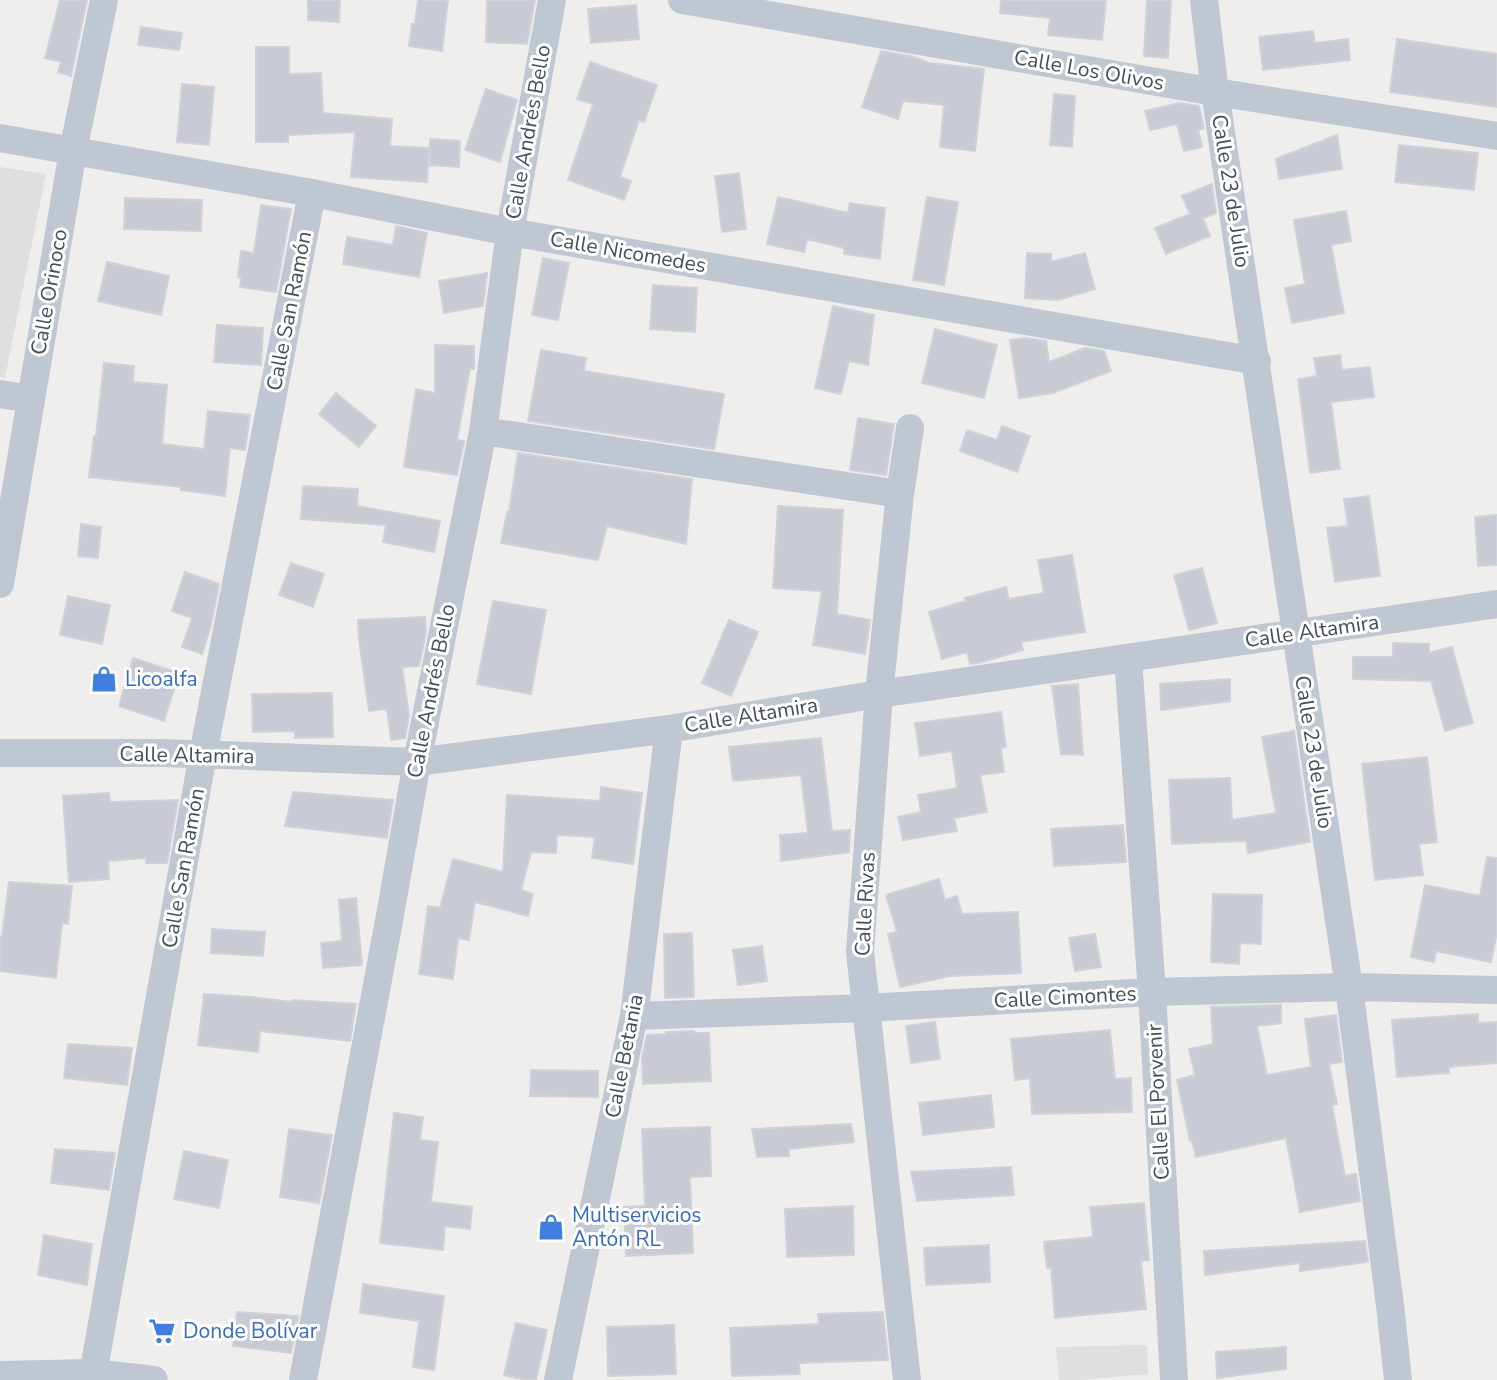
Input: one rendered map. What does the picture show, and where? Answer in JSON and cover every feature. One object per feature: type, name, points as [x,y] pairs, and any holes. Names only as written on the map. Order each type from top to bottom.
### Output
[{"type":"street","name":"Calle Orinoco","points":[[0,584],[73,151],[104,0]]},
{"type":"street","name":"Calle Andrés Bello","points":[[303,1380],[417,761],[483,431],[510,232],[552,0]]},
{"type":"street","name":"Calle Los Olivos","points":[[682,0],[1216,92],[1497,136]]},
{"type":"street","name":"Calle 23 de Julio","points":[[1204,0],[1349,987],[1398,1380]]},
{"type":"street","name":"Calle Nicomedes","points":[[0,138],[312,193],[510,232],[1257,361]]},
{"type":"street","name":"Calle San Ramón","points":[[93,1377],[203,754],[312,193]]},
{"type":"street","points":[[0,394],[31,399]]},
{"type":"street","name":"Calle Rivas","points":[[907,1380],[860,952],[879,694],[900,494],[910,428]]},
{"type":"street","points":[[483,431],[900,494]]},
{"type":"street","name":"Calle Altamira","points":[[0,753],[203,754],[417,761],[669,729],[879,694],[1497,604]]},
{"type":"street","name":"Calle El Porvenir","points":[[1128,657],[1152,992],[1174,1380]]},
{"type":"street","name":"Calle Betania","points":[[558,1380],[634,1016],[669,729]]},
{"type":"street","name":"Calle Cimontes","points":[[634,1016],[865,1008],[1152,992],[1349,987],[1497,990]]},
{"type":"street","points":[[0,1375],[154,1380]]},
{"type":"shaded area","points":[[0,167],[46,174],[5,378],[0,377]]},
{"type":"shaded area","points":[[1147,1345],[1148,1374],[1059,1380],[1056,1347]]},
{"type":"building","points":[[60,0],[87,0],[71,76],[58,72],[61,62],[45,58]]},
{"type":"building","points":[[308,0],[340,0],[339,22],[308,20]]},
{"type":"building","points":[[418,0],[448,0],[442,51],[409,46]]},
{"type":"building","points":[[487,0],[535,0],[527,44],[486,42]]},
{"type":"building","points":[[1001,0],[1106,0],[1102,40],[1048,35],[1050,18],[1000,13]]},
{"type":"building","points":[[1147,0],[1171,0],[1168,58],[1144,56]]},
{"type":"building","points":[[636,5],[639,39],[591,43],[588,9]]},
{"type":"building","points":[[141,27],[182,33],[179,50],[138,45]]},
{"type":"building","points":[[1313,31],[1315,43],[1348,39],[1350,60],[1263,70],[1259,37]]},
{"type":"building","points":[[1397,39],[1497,54],[1497,107],[1390,92]]},
{"type":"building","points":[[256,47],[289,47],[289,74],[321,73],[323,113],[392,119],[390,146],[429,148],[427,182],[351,177],[355,132],[288,135],[288,142],[256,142]]},
{"type":"building","points":[[881,51],[914,57],[929,63],[984,69],[975,151],[940,147],[944,105],[903,101],[898,119],[862,107]]},
{"type":"building","points":[[590,62],[657,85],[644,122],[639,120],[620,177],[631,181],[624,200],[568,180],[593,104],[577,99]]},
{"type":"building","points":[[182,84],[214,87],[209,145],[177,142]]},
{"type":"building","points":[[486,89],[517,100],[500,162],[465,150]]},
{"type":"building","points":[[1054,94],[1075,96],[1072,147],[1050,145]]},
{"type":"building","points":[[1179,103],[1199,106],[1204,128],[1198,130],[1202,147],[1184,151],[1177,124],[1150,130],[1145,111]]},
{"type":"building","points":[[1337,135],[1342,169],[1279,179],[1276,159]]},
{"type":"building","points":[[430,139],[460,141],[459,167],[430,165]]},
{"type":"building","points":[[1399,145],[1478,153],[1474,190],[1395,182]]},
{"type":"building","points":[[739,173],[746,229],[722,232],[715,176]]},
{"type":"building","points":[[1212,184],[1216,213],[1203,218],[1210,236],[1166,254],[1155,228],[1190,214],[1182,196]]},
{"type":"building","points":[[778,197],[848,213],[850,203],[885,208],[880,259],[844,254],[844,248],[807,239],[804,252],[767,244]]},
{"type":"building","points":[[927,197],[958,202],[944,285],[913,280]]},
{"type":"building","points":[[125,198],[202,200],[201,231],[124,229]]},
{"type":"building","points":[[261,205],[291,209],[276,292],[240,287],[241,277],[238,277],[241,251],[254,253]]},
{"type":"building","points":[[1346,211],[1351,241],[1331,245],[1344,313],[1292,323],[1285,288],[1305,284],[1294,220]]},
{"type":"building","points":[[396,226],[427,233],[419,277],[343,264],[347,237],[393,245]]},
{"type":"building","points":[[1027,253],[1051,254],[1051,262],[1085,253],[1095,289],[1058,300],[1025,298]]},
{"type":"building","points":[[543,258],[569,263],[558,320],[532,315]]},
{"type":"building","points":[[107,262],[169,276],[161,315],[98,301]]},
{"type":"building","points":[[487,273],[483,306],[444,313],[439,281]]},
{"type":"building","points":[[653,285],[697,288],[695,332],[650,329]]},
{"type":"building","points":[[833,306],[874,315],[868,365],[849,361],[841,394],[815,388]]},
{"type":"building","points":[[217,325],[263,328],[261,365],[214,362]]},
{"type":"building","points":[[935,329],[997,345],[984,398],[922,383]]},
{"type":"building","points":[[1025,338],[1046,341],[1049,362],[1085,348],[1104,351],[1111,371],[1053,393],[1019,398],[1010,340]]},
{"type":"building","points":[[435,345],[474,346],[474,369],[470,369],[457,440],[464,441],[457,475],[404,467],[416,389],[435,393]]},
{"type":"building","points":[[541,350],[586,358],[584,371],[724,394],[714,449],[528,421]]},
{"type":"building","points":[[1340,355],[1342,370],[1370,367],[1374,397],[1331,402],[1340,469],[1310,473],[1298,379],[1317,376],[1314,358]]},
{"type":"building","points":[[104,363],[134,366],[133,382],[167,385],[162,444],[204,449],[208,411],[250,415],[245,450],[230,448],[225,496],[181,490],[181,487],[89,477]]},
{"type":"building","points":[[336,393],[376,426],[359,447],[319,414]]},
{"type":"building","points":[[858,418],[894,424],[886,475],[850,470]]},
{"type":"building","points":[[1002,426],[1030,436],[1017,472],[960,451],[967,430],[997,440]]},
{"type":"building","points":[[518,453],[692,479],[686,544],[607,526],[598,560],[501,543],[509,512]]},
{"type":"building","points":[[303,486],[358,489],[357,506],[440,521],[434,552],[383,542],[386,525],[301,519]]},
{"type":"building","points":[[1369,496],[1380,576],[1335,582],[1327,528],[1348,526],[1344,499]]},
{"type":"building","points":[[778,506],[843,510],[837,614],[870,620],[865,654],[813,645],[822,591],[773,588]]},
{"type":"building","points":[[1497,515],[1497,565],[1478,566],[1475,517]]},
{"type":"building","points":[[81,524],[101,527],[98,558],[78,556]]},
{"type":"building","points":[[1072,555],[1085,632],[1021,642],[1023,650],[979,663],[970,664],[967,652],[942,659],[929,612],[966,601],[965,598],[1006,587],[1009,599],[1044,593],[1038,560]]},
{"type":"building","points":[[291,563],[324,574],[313,607],[279,595]]},
{"type":"building","points":[[1202,568],[1217,623],[1189,630],[1174,575]]},
{"type":"building","points":[[185,572],[219,584],[202,654],[182,647],[192,618],[172,611]]},
{"type":"building","points":[[68,596],[110,605],[102,644],[60,635]]},
{"type":"building","points":[[493,601],[546,610],[531,694],[477,684]]},
{"type":"building","points":[[425,617],[426,633],[419,666],[402,667],[409,715],[405,738],[391,740],[387,709],[369,711],[358,620]]},
{"type":"building","points":[[729,620],[758,632],[731,696],[702,683]]},
{"type":"building","points":[[1393,643],[1429,644],[1429,653],[1452,647],[1473,723],[1445,731],[1431,681],[1353,679],[1353,657],[1393,657]]},
{"type":"building","points":[[133,658],[179,673],[164,721],[119,706]]},
{"type":"building","points":[[1230,679],[1230,701],[1161,710],[1160,684]]},
{"type":"building","points":[[1078,684],[1083,755],[1061,754],[1052,686]]},
{"type":"building","points":[[332,693],[333,737],[295,738],[295,731],[253,732],[252,694]]},
{"type":"building","points":[[1001,712],[1006,747],[1001,748],[1004,772],[980,775],[987,812],[954,818],[957,831],[903,840],[898,817],[921,812],[918,795],[957,788],[952,751],[920,756],[915,723]]},
{"type":"building","points":[[1294,731],[1310,842],[1248,853],[1246,841],[1172,844],[1169,780],[1230,778],[1232,820],[1276,813],[1262,737]]},
{"type":"building","points":[[821,738],[832,831],[850,830],[849,852],[781,861],[780,835],[808,833],[801,775],[733,781],[729,747]]},
{"type":"building","points":[[1427,757],[1437,842],[1419,844],[1423,875],[1375,880],[1362,764]]},
{"type":"building","points":[[601,787],[642,793],[633,864],[592,858],[595,837],[557,835],[556,853],[531,852],[521,890],[533,894],[528,916],[475,902],[469,940],[458,938],[453,979],[419,974],[428,906],[440,908],[453,859],[503,872],[507,795],[600,801]]},
{"type":"building","points":[[293,792],[393,800],[387,838],[285,826]]},
{"type":"building","points":[[109,793],[110,802],[178,800],[167,863],[146,863],[146,858],[108,861],[109,879],[69,882],[63,796]]},
{"type":"building","points":[[1123,825],[1126,862],[1054,866],[1051,829]]},
{"type":"building","points":[[1487,857],[1497,858],[1497,932],[1491,962],[1436,951],[1434,962],[1411,957],[1425,885],[1480,896]]},
{"type":"building","points":[[939,879],[945,900],[957,896],[962,914],[1018,912],[1021,973],[950,976],[900,987],[888,934],[897,932],[886,895]]},
{"type":"building","points":[[9,882],[72,886],[68,924],[62,923],[56,978],[0,971],[0,937]]},
{"type":"building","points":[[1213,894],[1262,895],[1261,944],[1240,943],[1239,964],[1211,962]]},
{"type":"building","points":[[356,898],[362,965],[323,968],[321,943],[342,941],[339,900]]},
{"type":"building","points":[[212,929],[265,932],[263,956],[211,953]]},
{"type":"building","points":[[692,933],[694,997],[665,998],[664,934]]},
{"type":"building","points":[[1095,934],[1101,967],[1075,971],[1069,938]]},
{"type":"building","points":[[762,946],[767,981],[738,985],[733,950]]},
{"type":"building","points":[[204,994],[292,1002],[356,1004],[350,1041],[260,1031],[258,1052],[198,1045]]},
{"type":"building","points":[[1281,1005],[1281,1023],[1257,1026],[1267,1075],[1311,1067],[1305,1019],[1336,1015],[1342,1062],[1329,1064],[1337,1104],[1332,1105],[1345,1176],[1356,1174],[1360,1201],[1300,1212],[1286,1138],[1196,1157],[1177,1080],[1195,1075],[1189,1049],[1213,1044],[1211,1007]]},
{"type":"building","points":[[1478,1014],[1478,1023],[1497,1022],[1497,1063],[1449,1067],[1449,1073],[1397,1077],[1392,1020]]},
{"type":"building","points":[[935,1022],[940,1059],[911,1063],[906,1026]]},
{"type":"building","points":[[1110,1030],[1115,1079],[1131,1078],[1132,1112],[1032,1114],[1030,1078],[1015,1080],[1011,1039]]},
{"type":"building","points":[[694,1031],[709,1033],[711,1081],[643,1084],[642,1057],[647,1035]]},
{"type":"building","points":[[68,1044],[132,1048],[127,1085],[64,1078]]},
{"type":"building","points":[[531,1070],[598,1071],[598,1097],[530,1096]]},
{"type":"building","points":[[991,1095],[994,1127],[923,1135],[919,1103]]},
{"type":"building","points":[[394,1113],[423,1117],[420,1140],[438,1142],[431,1202],[472,1207],[470,1229],[445,1226],[443,1250],[380,1243]]},
{"type":"building","points":[[851,1124],[854,1142],[789,1149],[789,1156],[757,1157],[752,1129]]},
{"type":"building","points":[[710,1127],[711,1176],[690,1177],[693,1253],[626,1256],[624,1207],[645,1206],[642,1129]]},
{"type":"building","points":[[289,1129],[332,1135],[319,1203],[280,1197]]},
{"type":"building","points":[[55,1149],[115,1153],[109,1190],[51,1183]]},
{"type":"building","points":[[184,1151],[228,1160],[219,1208],[174,1199]]},
{"type":"building","points":[[1011,1167],[1014,1195],[917,1201],[911,1172]]},
{"type":"building","points":[[1144,1203],[1149,1260],[1141,1261],[1146,1309],[1055,1318],[1051,1268],[1047,1268],[1044,1242],[1093,1237],[1090,1207]]},
{"type":"building","points":[[853,1206],[854,1255],[787,1257],[785,1209]]},
{"type":"building","points":[[44,1235],[92,1244],[87,1285],[38,1275]]},
{"type":"building","points":[[1365,1241],[1368,1262],[1300,1271],[1300,1263],[1205,1275],[1204,1251]]},
{"type":"building","points":[[989,1245],[990,1282],[926,1285],[924,1248]]},
{"type":"building","points":[[363,1284],[444,1296],[434,1370],[413,1367],[419,1321],[360,1313]]},
{"type":"building","points":[[237,1312],[298,1316],[291,1353],[233,1346]]},
{"type":"building","points":[[883,1312],[888,1360],[799,1363],[800,1374],[732,1376],[730,1328],[819,1324],[818,1314]]},
{"type":"building","points":[[516,1323],[547,1330],[536,1380],[504,1375]]},
{"type":"building","points":[[674,1325],[676,1374],[608,1376],[607,1327]]},
{"type":"building","points":[[1286,1347],[1286,1369],[1217,1378],[1216,1352]]},
{"type":"place","name":"Licoalfa","points":[[104,679]]},
{"type":"place","name":"Multiservicios Antón RL","points":[[551,1227]]},
{"type":"place","name":"Donde Bolívar","points":[[162,1331]]}]
